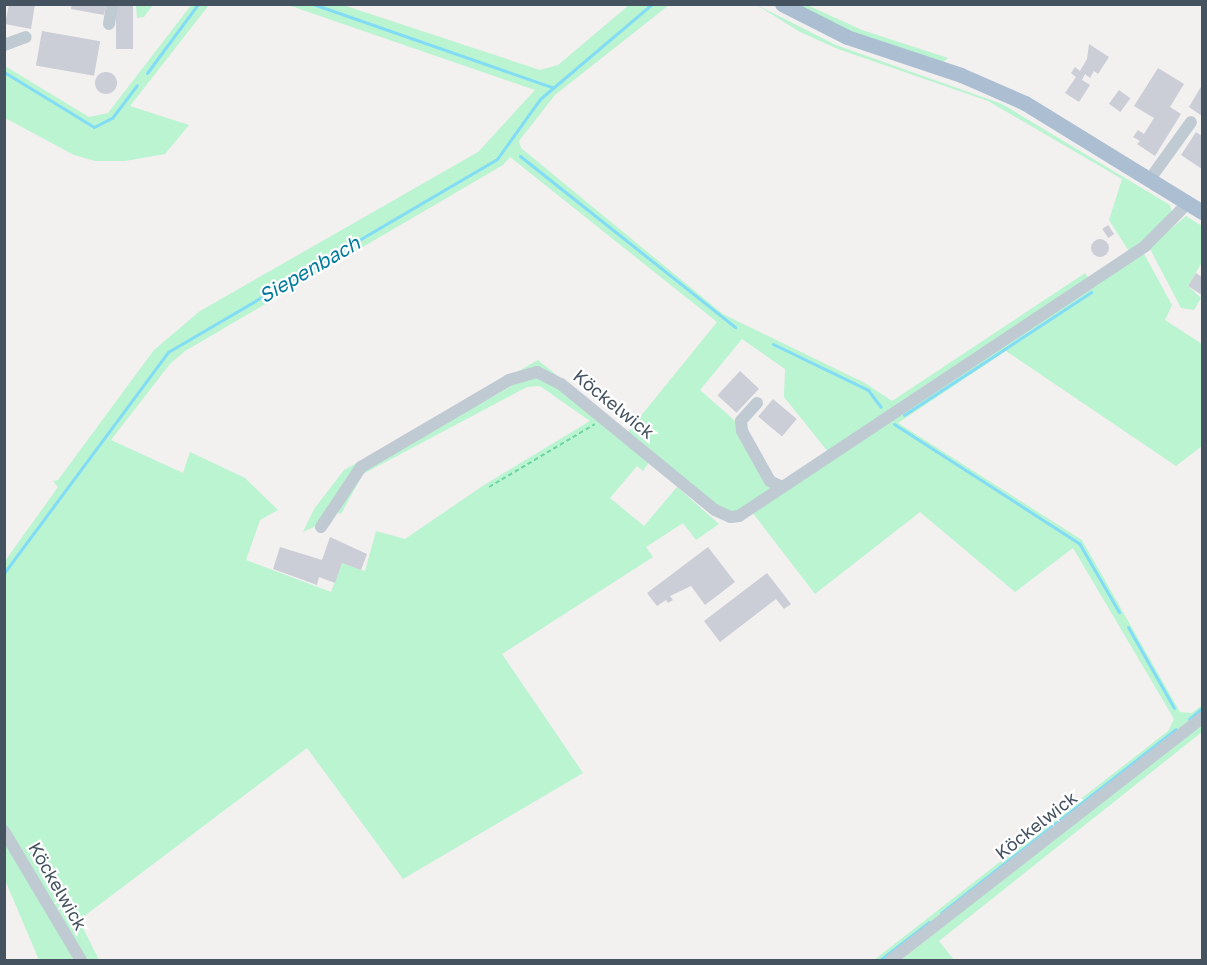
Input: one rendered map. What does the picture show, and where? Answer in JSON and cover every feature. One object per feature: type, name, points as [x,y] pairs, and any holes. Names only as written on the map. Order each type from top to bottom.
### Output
[{"type":"main road","points":[[782,4],[847,37],[992,87],[1056,121],[1203,212]]},
{"type":"street","points":[[109,24],[112,4]]},
{"type":"street","points":[[4,45],[26,37]]},
{"type":"street","points":[[1150,179],[1191,122]]},
{"type":"street","name":"Köckelwick","points":[[321,527],[361,467],[524,374],[548,376],[723,515],[739,516],[1145,246],[1188,203]]},
{"type":"street","points":[[757,403],[741,421],[742,431],[770,481],[783,487]]},
{"type":"street","name":"Köckelwick","points":[[891,960],[1203,718]]},
{"type":"street","name":"Köckelwick","points":[[4,831],[81,960]]},
{"type":"path","points":[[489,487],[602,417]]},
{"type":"green space","points":[[136,4],[153,5],[144,17],[137,18]]},
{"type":"green space","points":[[192,4],[209,5],[130,106],[189,125],[165,154],[125,161],[95,161],[74,155],[5,118],[5,66],[89,117],[108,113]]},
{"type":"green space","points":[[288,5],[343,5],[540,70],[558,65],[629,5],[669,5],[555,95],[519,141],[521,148],[723,314],[865,383],[892,401],[1085,273],[1090,280],[891,411],[892,416],[1143,252],[1172,305],[1165,320],[1202,344],[1202,446],[1176,466],[1006,351],[898,423],[1082,540],[1180,712],[1192,713],[1202,705],[1202,715],[889,960],[874,960],[1168,731],[1174,719],[1073,548],[1015,592],[920,512],[815,594],[752,512],[834,455],[829,453],[784,397],[785,369],[742,339],[700,390],[734,420],[775,489],[741,513],[722,512],[553,376],[531,371],[515,376],[355,467],[318,525],[303,532],[314,509],[344,470],[538,360],[627,433],[717,322],[510,157],[503,165],[185,351],[170,364],[111,440],[183,473],[190,452],[245,478],[278,510],[260,520],[246,560],[331,592],[342,563],[365,571],[376,531],[405,539],[484,485],[590,421],[540,386],[527,387],[363,474],[341,514],[334,511],[365,468],[526,378],[546,378],[559,386],[650,461],[643,471],[637,466],[610,498],[644,526],[677,487],[719,524],[696,540],[683,523],[646,547],[653,557],[502,654],[583,773],[403,879],[307,748],[79,920],[99,960],[84,960],[5,828],[5,561],[58,487],[53,481],[58,480],[154,350],[200,311],[478,152],[535,90]]},
{"type":"green space","points":[[757,5],[836,45],[1002,104],[1170,205],[1172,213],[1130,253],[1109,220],[1122,179],[988,101],[838,49],[800,32]]},
{"type":"green space","points":[[791,5],[807,5],[862,30],[948,58],[942,63],[888,47]]},
{"type":"green space","points":[[1186,216],[1202,226],[1202,262],[1188,286],[1201,298],[1194,310],[1181,308],[1149,247]]},
{"type":"green space","points":[[1202,722],[1202,732],[939,941],[954,960],[901,960]]},
{"type":"green space","points":[[4,837],[76,960],[39,960],[5,880]]},
{"type":"building","points":[[9,4],[35,4],[31,29],[5,24]]},
{"type":"building","points":[[72,4],[106,4],[104,15],[71,9]]},
{"type":"building","points":[[116,4],[133,4],[133,49],[116,49]]},
{"type":"building","points":[[42,31],[100,41],[94,76],[36,65]]},
{"type":"building","points":[[1089,44],[1109,57],[1098,74],[1094,71],[1090,78],[1085,74],[1082,80],[1090,85],[1079,102],[1065,93],[1076,77],[1071,73],[1075,67],[1080,71],[1087,59]]},
{"type":"building","points":[[1158,68],[1184,84],[1170,107],[1181,114],[1155,156],[1137,144],[1140,141],[1133,137],[1138,130],[1144,134],[1154,118],[1134,106]]},
{"type":"building","points":[[106,72],[114,75],[117,83],[114,91],[106,94],[98,91],[95,83],[98,75]]},
{"type":"building","points":[[1202,85],[1202,116],[1189,107]]},
{"type":"building","points":[[1119,90],[1130,98],[1120,112],[1109,104]]},
{"type":"building","points":[[1196,132],[1202,136],[1202,169],[1181,155]]},
{"type":"building","points":[[1108,225],[1114,234],[1108,238],[1102,229]]},
{"type":"building","points":[[1100,239],[1108,244],[1109,248],[1104,256],[1100,257],[1092,252],[1091,248],[1096,240]]},
{"type":"building","points":[[1196,273],[1202,277],[1202,295],[1188,286]]},
{"type":"building","points":[[740,371],[759,389],[737,413],[717,395]]},
{"type":"building","points":[[773,399],[797,419],[782,437],[758,417]]},
{"type":"building","points":[[330,537],[367,554],[361,570],[342,563],[335,583],[319,577],[317,585],[273,569],[280,547],[322,560]]},
{"type":"building","points":[[708,547],[735,582],[705,605],[691,586],[670,596],[673,600],[668,603],[666,600],[657,606],[647,593]]},
{"type":"building","points":[[767,573],[791,604],[784,609],[776,599],[720,642],[704,621]]},
{"type":"waterway","points":[[147,73],[198,4]]},
{"type":"waterway","points":[[313,4],[552,87]]},
{"type":"waterway","name":"Siepenbach","points":[[4,573],[168,352],[497,159],[540,99],[652,4]]},
{"type":"waterway","points":[[4,72],[94,127],[112,118],[137,85]]},
{"type":"waterway","points":[[520,156],[735,327]]},
{"type":"waterway","points":[[904,415],[1091,292]]},
{"type":"waterway","points":[[773,344],[868,390],[881,407]]},
{"type":"waterway","points":[[894,424],[1079,543],[1119,612]]},
{"type":"waterway","points":[[1128,627],[1174,708]]},
{"type":"waterway","points":[[1189,719],[1202,708]]},
{"type":"waterway","points":[[941,913],[1176,729]]},
{"type":"waterway","points":[[880,960],[929,922]]}]
